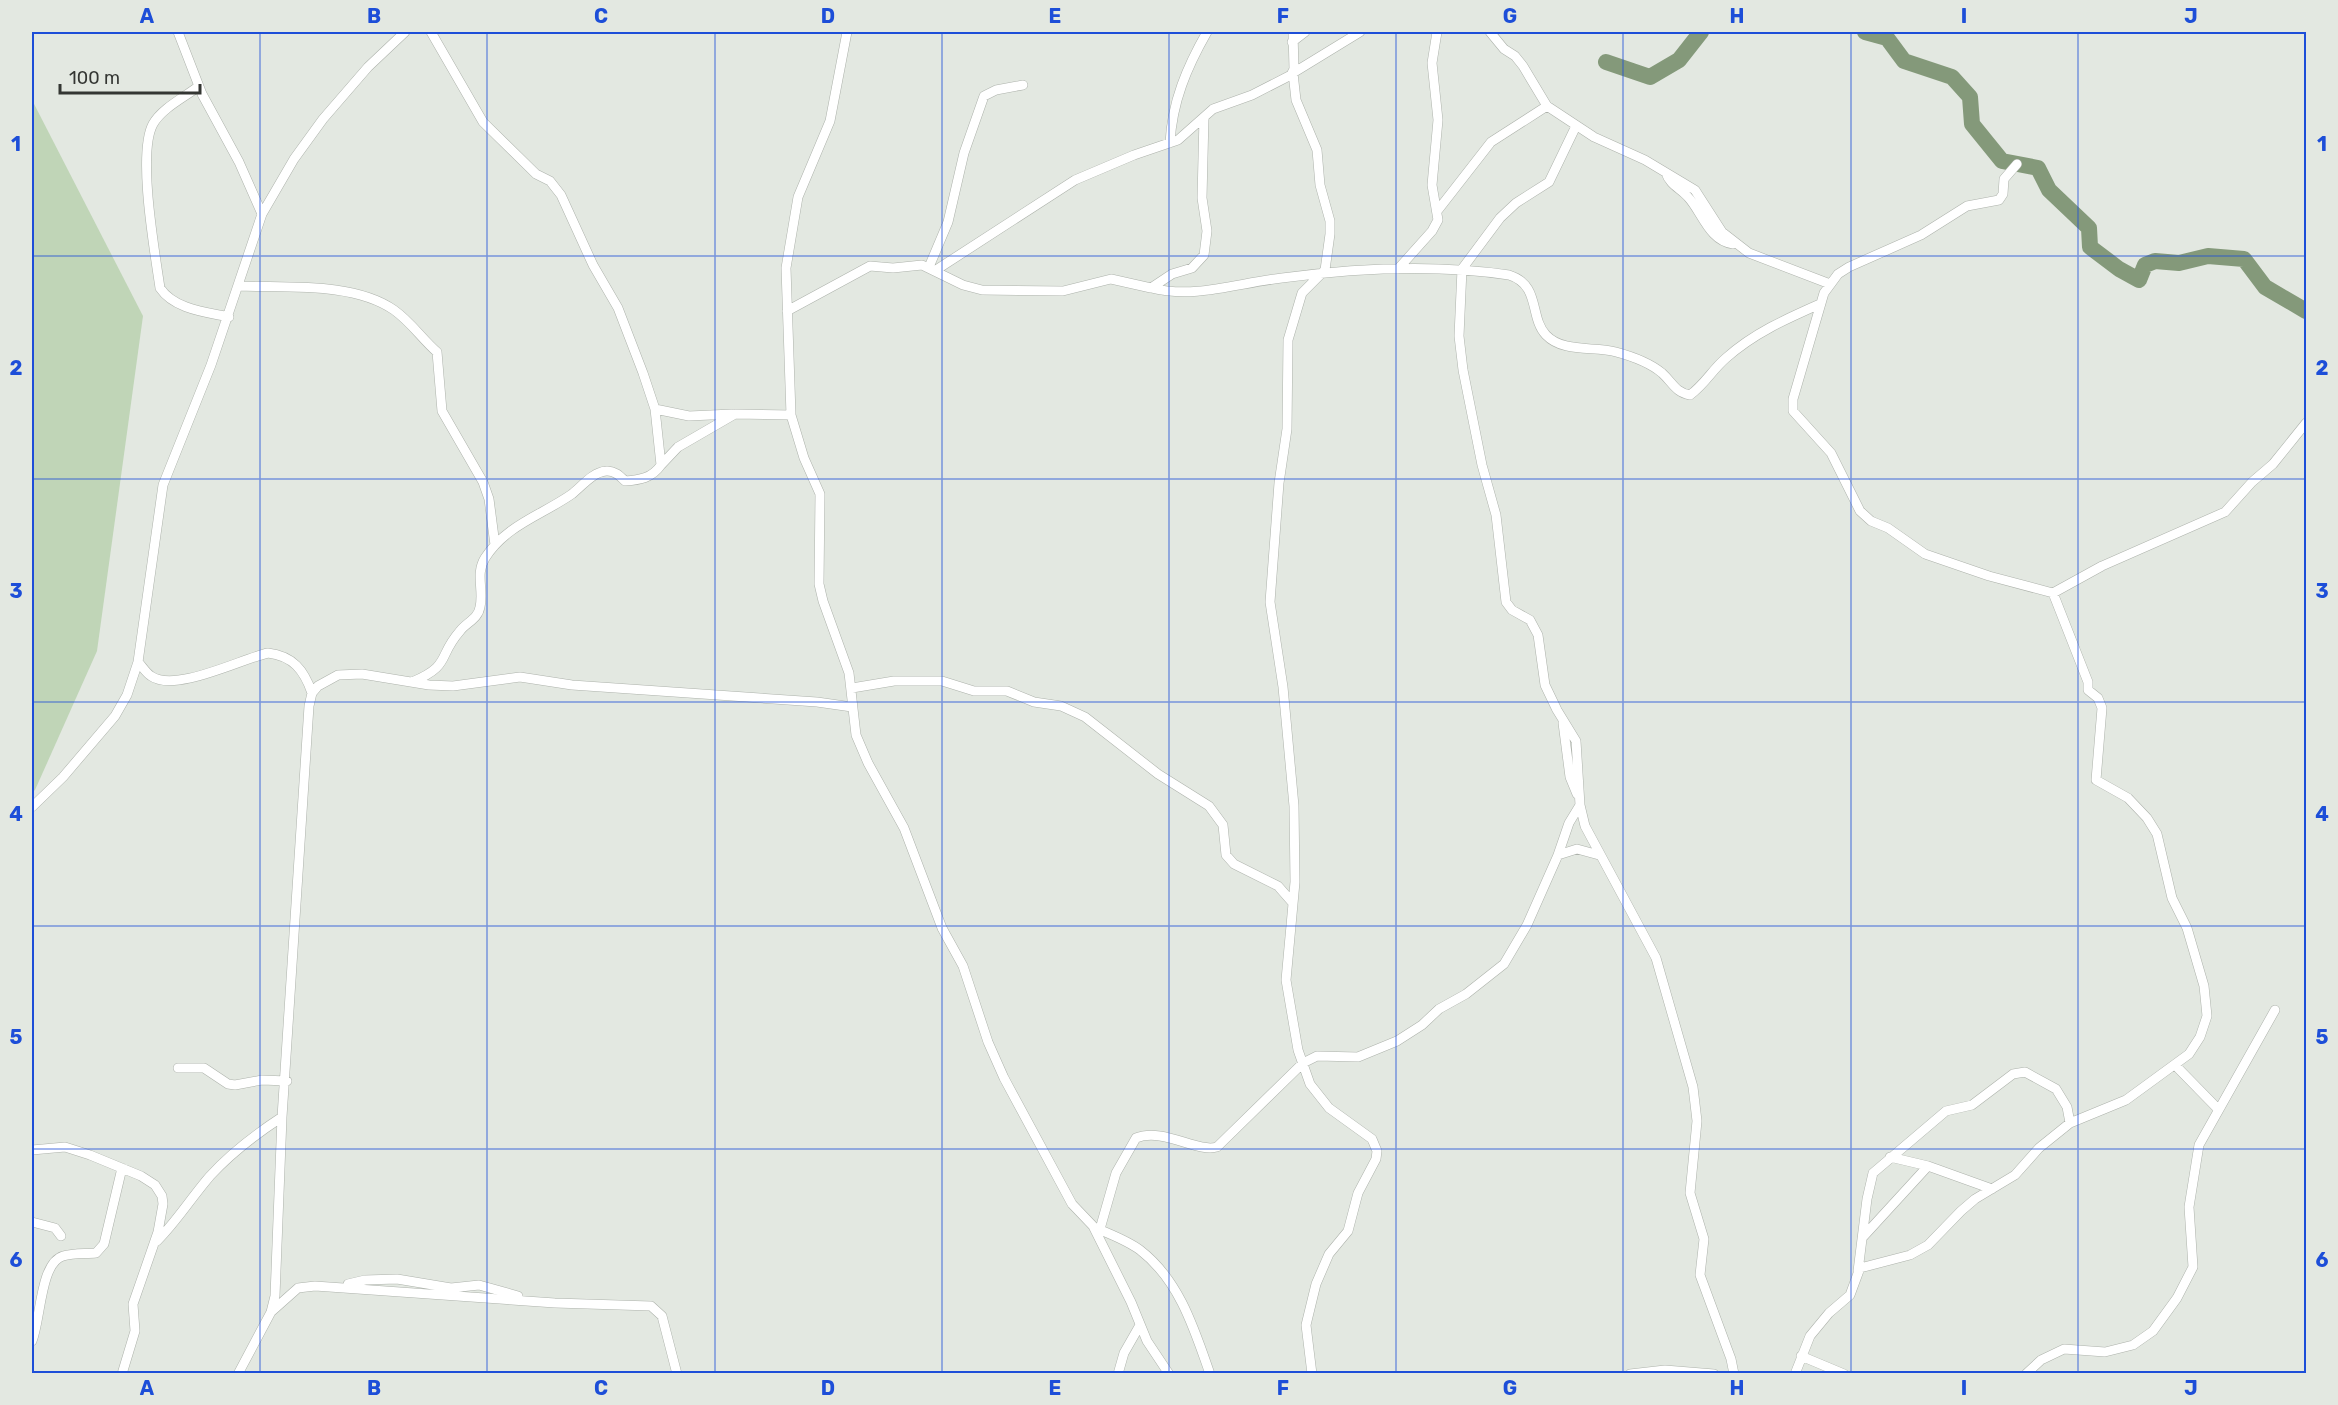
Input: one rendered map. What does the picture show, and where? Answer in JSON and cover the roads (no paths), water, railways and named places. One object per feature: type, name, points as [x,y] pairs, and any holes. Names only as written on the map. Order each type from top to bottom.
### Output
[{"type":"street","points":[[178,32],[199,86],[245,173],[262,214]]},
{"type":"street","points":[[32,807],[63,777],[115,716],[127,695],[138,662],[163,485],[229,317],[262,214],[304,144],[323,119],[368,67],[405,32]]},
{"type":"street","points":[[431,32],[483,122],[536,174],[557,189],[592,265],[618,308],[655,409],[661,465]]},
{"type":"street","points":[[847,32],[830,121],[808,171],[792,223],[786,268],[791,415],[804,459],[820,494],[819,584],[852,687],[856,735],[868,763],[904,828],[942,928],[963,966],[988,1042],[1004,1078],[1072,1204],[1097,1228],[1138,1248],[1164,1273],[1189,1318],[1210,1374]]},
{"type":"street","points":[[1170,143],[1171,123],[1181,83],[1207,32]]},
{"type":"street","points":[[1305,32],[1292,37],[1296,99],[1317,150],[1323,199],[1330,221],[1327,263],[1322,275],[1302,293],[1288,340],[1287,429],[1279,483],[1270,602],[1283,687],[1292,781],[1295,882],[1286,980],[1298,1050],[1310,1084],[1319,1098],[1372,1139],[1377,1151],[1376,1159],[1358,1193],[1348,1231],[1329,1254],[1316,1284],[1306,1325],[1312,1374]]},
{"type":"street","points":[[933,268],[1076,180],[1134,154],[1170,143],[1213,109],[1252,95],[1360,32]]},
{"type":"street","points":[[1398,268],[1432,231],[1438,220],[1432,184],[1438,120],[1432,63],[1437,32]]},
{"type":"street","points":[[1490,32],[1523,66],[1547,106],[1576,126],[1666,173],[1672,184],[1689,198],[1716,236],[1795,273],[1830,284]]},
{"type":"street","points":[[933,268],[948,222],[964,153],[984,96],[996,90],[1023,85]]},
{"type":"street","points":[[199,86],[165,111],[154,123],[149,136],[147,169],[158,278],[160,288],[166,297],[189,307],[229,317]]},
{"type":"street","points":[[1438,210],[1491,142],[1547,106]]},
{"type":"street","points":[[1151,288],[1172,274],[1192,268],[1204,255],[1207,231],[1202,198],[1204,117]]},
{"type":"street","points":[[1576,126],[1549,182],[1516,203],[1500,218],[1462,269],[1459,336],[1462,370],[1482,465],[1496,515],[1504,594],[1512,610],[1530,620],[1538,635],[1545,685],[1563,722],[1576,741],[1580,802],[1586,826],[1599,855],[1656,958],[1693,1087],[1697,1121],[1690,1193],[1704,1239],[1700,1275],[1731,1359],[1734,1374]]},
{"type":"street","points":[[2018,164],[2004,179],[2003,197],[1999,200],[1967,206],[1921,235],[1849,267],[1830,284],[1820,304],[1793,399],[1793,411],[1831,453],[1860,511],[1925,554],[1999,579],[2053,593],[2102,566],[2226,512],[2252,482],[2273,464],[2307,423]]},
{"type":"street","points":[[787,311],[870,266],[933,268],[963,285],[981,290],[1063,291],[1111,279],[1188,293],[1279,278],[1398,268],[1462,269],[1520,279],[1532,297],[1544,333],[1554,342],[1615,352],[1642,362],[1662,374],[1678,392],[1690,394],[1703,386],[1725,358],[1749,340],[1769,327],[1820,304]]},
{"type":"street","points":[[240,286],[350,292],[382,303],[414,326],[428,345],[437,352],[442,411],[483,482],[489,499],[495,544]]},
{"type":"street","points":[[655,409],[689,416],[791,415]]},
{"type":"street","points":[[412,682],[429,674],[441,664],[460,631],[476,617],[481,604],[480,571],[495,544],[507,533],[574,492],[601,472],[615,472],[626,481],[640,480],[657,471],[678,447],[735,414]]},
{"type":"street","points":[[1858,1271],[1863,1267],[1910,1255],[1928,1245],[1961,1210],[2015,1175],[2039,1148],[2070,1123],[2126,1100],[2189,1054],[2205,1026],[2207,1016],[2204,987],[2194,949],[2172,898],[2154,827],[2128,798],[2096,780],[2102,708],[2098,698],[2089,693],[2088,682],[2053,593]]},
{"type":"street","points":[[138,662],[152,677],[165,680],[210,673],[261,655],[277,654],[288,657],[300,668],[312,693],[282,1117],[275,1296],[271,1312],[238,1374]]},
{"type":"street","points":[[312,693],[318,686],[338,675],[362,674],[453,686],[520,677],[572,685],[817,702],[852,707]]},
{"type":"street","points":[[852,687],[894,681],[942,681],[974,691],[1007,691],[1034,702],[1061,706],[1085,717],[1158,774],[1209,806],[1223,825],[1226,855],[1234,864],[1278,885],[1292,902]]},
{"type":"street","points":[[1169,1374],[1147,1341],[1097,1228],[1116,1173],[1136,1138],[1153,1136],[1184,1140],[1206,1149],[1217,1147],[1304,1063],[1317,1056],[1358,1057],[1397,1041],[1422,1025],[1439,1009],[1466,994],[1504,964],[1527,925],[1580,802]]},
{"type":"street","points":[[1558,855],[1577,849],[1599,855]]},
{"type":"street","points":[[2026,1374],[2041,1360],[2064,1349],[2104,1352],[2133,1345],[2153,1331],[2168,1312],[2192,1274],[2188,1221],[2191,1184],[2199,1145],[2276,1010]]},
{"type":"street","points":[[2175,1065],[2218,1109]]},
{"type":"street","points":[[178,1068],[204,1068],[228,1084],[236,1085],[262,1080],[286,1081]]},
{"type":"street","points":[[1795,1374],[1801,1356],[1820,1323],[1850,1295],[1858,1271],[1873,1173],[1890,1157],[1946,1111],[1972,1105],[2008,1077],[2020,1072],[2032,1074],[2056,1089],[2067,1107],[2070,1123]]},
{"type":"street","points":[[155,1243],[170,1229],[196,1193],[225,1161],[258,1132],[282,1117]]},
{"type":"street","points":[[32,1150],[65,1147],[122,1168],[155,1185],[162,1196],[163,1204],[155,1243],[133,1304],[135,1331],[122,1374]]},
{"type":"street","points":[[1890,1157],[1928,1166],[1992,1189]]},
{"type":"street","points":[[1862,1238],[1928,1166]]},
{"type":"street","points":[[32,1341],[38,1326],[46,1275],[53,1261],[61,1257],[96,1252],[104,1244],[122,1168]]},
{"type":"street","points":[[32,1222],[55,1228],[61,1236]]},
{"type":"street","points":[[275,1296],[298,1288],[334,1286],[531,1300],[640,1304],[658,1309],[669,1336],[677,1374]]},
{"type":"street","points":[[271,1312],[298,1288]]},
{"type":"street","points":[[1118,1374],[1124,1353],[1140,1325]]},
{"type":"street","points":[[1801,1356],[1844,1374]]},
{"type":"street","points":[[1630,1374],[1665,1370],[1714,1374]]},
{"type":"waterway","points":[[1606,62],[1650,77],[1679,60],[1701,32]]},
{"type":"waterway","points":[[1865,32],[1887,38],[1904,61],[1952,77],[1970,97],[1972,124],[2002,161],[2038,168],[2049,190],[2089,228],[2090,247],[2119,269],[2139,280],[2145,265],[2155,261],[2179,263],[2208,256],[2244,259],[2265,287],[2306,311]]}]
